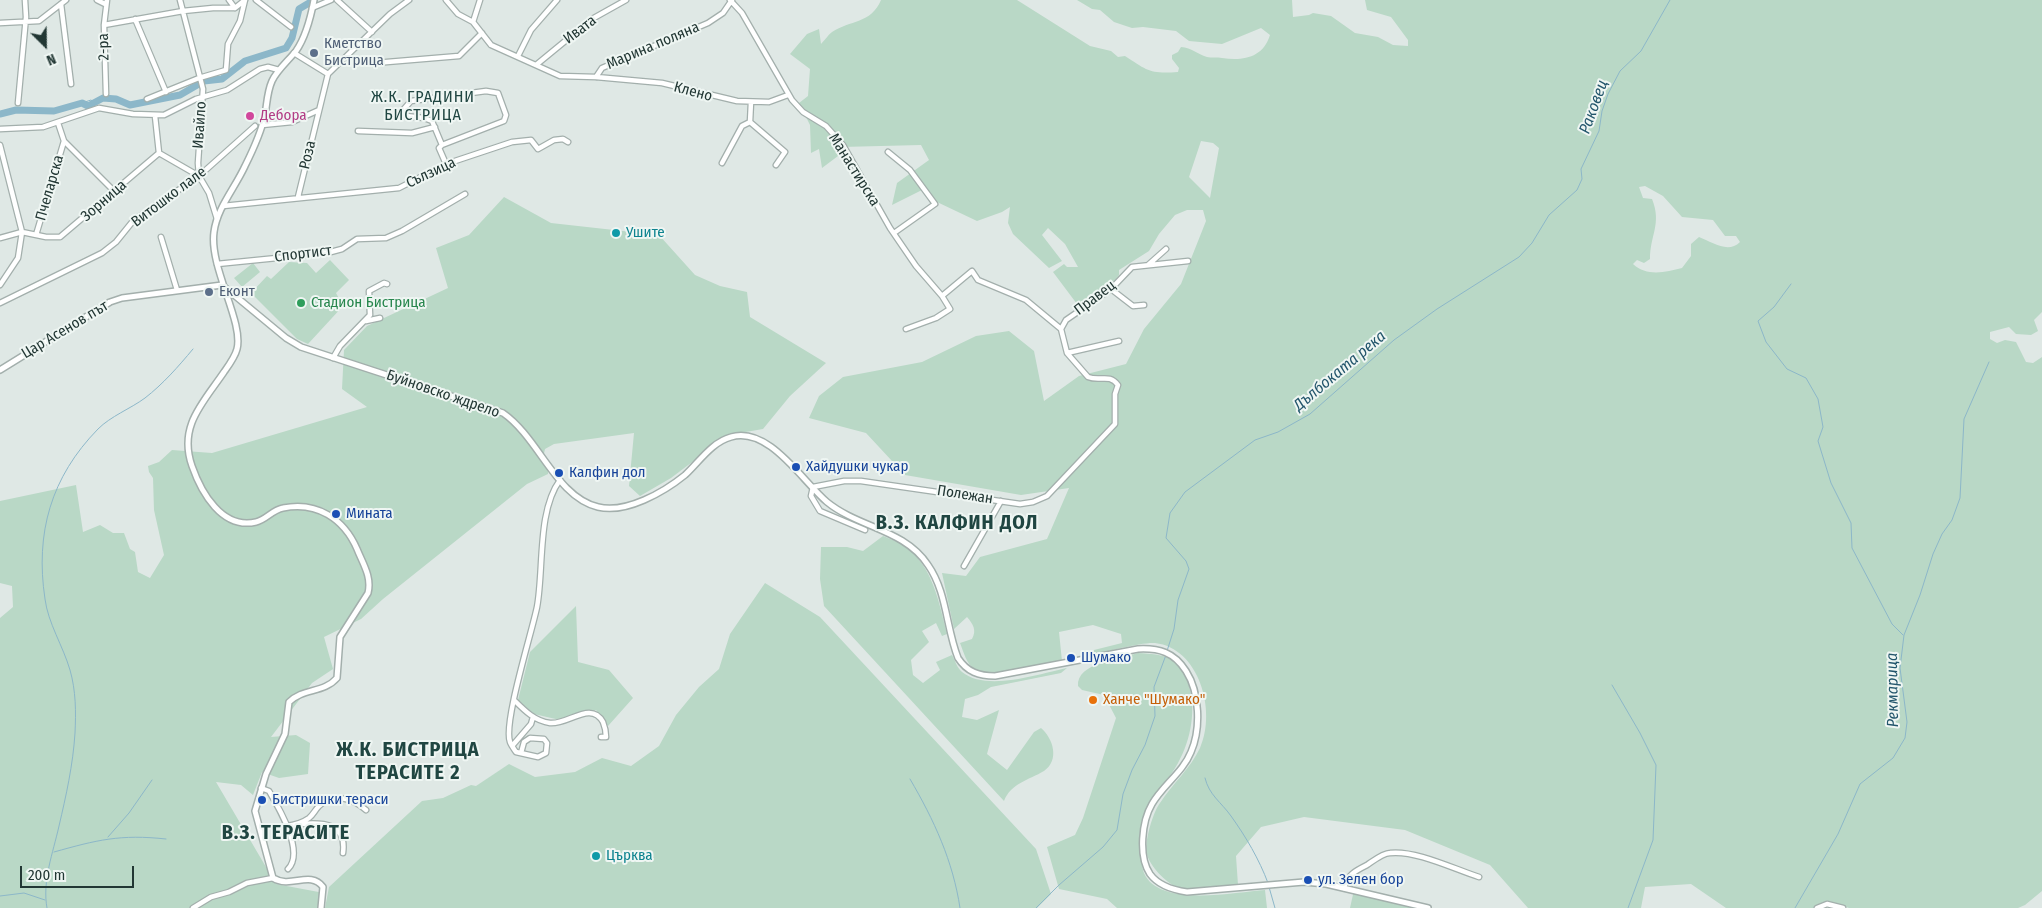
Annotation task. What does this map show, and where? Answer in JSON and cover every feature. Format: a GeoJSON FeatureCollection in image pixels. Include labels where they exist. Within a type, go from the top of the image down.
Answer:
{"type":"FeatureCollection","features":[{"type":"Feature","properties":{"kind":"street"},"geometry":{"type":"LineString","coordinates":[[18,103],[25,23],[25,0]]}},
{"type":"Feature","properties":{"kind":"street"},"geometry":{"type":"LineString","coordinates":[[0,23],[39,21],[66,0]]}},
{"type":"Feature","properties":{"kind":"street"},"geometry":{"type":"LineString","coordinates":[[97,0],[106,2]]}},
{"type":"Feature","properties":{"kind":"street","name":"Ивайло"},"geometry":{"type":"LineString","coordinates":[[180,0],[203,89],[199,176],[209,193],[217,219]]}},
{"type":"Feature","properties":{"kind":"street"},"geometry":{"type":"LineString","coordinates":[[229,0],[235,8]]}},
{"type":"Feature","properties":{"kind":"street"},"geometry":{"type":"LineString","coordinates":[[104,25],[182,11],[235,8],[245,0]]}},
{"type":"Feature","properties":{"kind":"street"},"geometry":{"type":"LineString","coordinates":[[147,99],[199,78],[226,70],[228,44],[240,21],[245,0]]}},
{"type":"Feature","properties":{"kind":"street"},"geometry":{"type":"LineString","coordinates":[[256,0],[291,26]]}},
{"type":"Feature","properties":{"kind":"street"},"geometry":{"type":"LineString","coordinates":[[273,878],[256,818],[255,811],[260,788],[285,734],[289,702],[299,694],[332,684],[337,678],[340,637],[366,599],[370,586],[368,575],[352,538],[345,528],[324,512],[291,507],[281,508],[255,522],[229,519],[219,512],[198,482],[188,452],[189,428],[238,348],[237,330],[222,285],[213,246],[217,219],[247,162],[262,125],[270,88],[279,70],[294,53],[313,4],[331,0]]}},
{"type":"Feature","properties":{"kind":"street"},"geometry":{"type":"LineString","coordinates":[[337,0],[372,32]]}},
{"type":"Feature","properties":{"kind":"street"},"geometry":{"type":"LineString","coordinates":[[294,53],[328,74],[409,0]]}},
{"type":"Feature","properties":{"kind":"street","name":"Марина поляна"},"geometry":{"type":"LineString","coordinates":[[446,0],[458,14],[473,22],[491,46],[518,56],[560,76],[596,77],[602,68],[708,23],[723,13],[731,0]]}},
{"type":"Feature","properties":{"kind":"street"},"geometry":{"type":"LineString","coordinates":[[473,22],[480,0]]}},
{"type":"Feature","properties":{"kind":"street"},"geometry":{"type":"LineString","coordinates":[[518,56],[531,30],[557,0]]}},
{"type":"Feature","properties":{"kind":"street","name":"Ивата"},"geometry":{"type":"LineString","coordinates":[[536,64],[592,19],[626,0]]}},
{"type":"Feature","properties":{"kind":"street","name":"Манастирска"},"geometry":{"type":"LineString","coordinates":[[731,0],[742,12],[788,95],[804,112],[826,126],[842,145],[894,233],[916,266],[942,296]]}},
{"type":"Feature","properties":{"kind":"street","name":"2-ра"},"geometry":{"type":"LineString","coordinates":[[106,2],[104,25],[106,94]]}},
{"type":"Feature","properties":{"kind":"street"},"geometry":{"type":"LineString","coordinates":[[61,4],[71,84]]}},
{"type":"Feature","properties":{"kind":"street"},"geometry":{"type":"LineString","coordinates":[[135,19],[166,92]]}},
{"type":"Feature","properties":{"kind":"street"},"geometry":{"type":"LineString","coordinates":[[375,63],[459,56],[482,33]]}},
{"type":"Feature","properties":{"kind":"street"},"geometry":{"type":"LineString","coordinates":[[0,129],[9,127],[31,129],[58,123],[99,108],[155,116],[177,110],[202,97],[227,90],[268,66],[279,70]]}},
{"type":"Feature","properties":{"kind":"street","name":"Роза"},"geometry":{"type":"LineString","coordinates":[[298,197],[328,74]]}},
{"type":"Feature","properties":{"kind":"street","name":"Клено"},"geometry":{"type":"LineString","coordinates":[[596,77],[662,83],[723,99],[751,102],[769,102],[788,95]]}},
{"type":"Feature","properties":{"kind":"street"},"geometry":{"type":"LineString","coordinates":[[442,145],[429,119],[406,116],[403,110],[406,105],[411,101],[491,90],[498,94],[506,115],[504,121],[442,145],[439,148],[446,164]]}},
{"type":"Feature","properties":{"kind":"street"},"geometry":{"type":"LineString","coordinates":[[750,122],[751,102]]}},
{"type":"Feature","properties":{"kind":"street"},"geometry":{"type":"LineString","coordinates":[[262,125],[292,122],[319,110]]}},
{"type":"Feature","properties":{"kind":"street"},"geometry":{"type":"LineString","coordinates":[[155,116],[159,153],[199,176]]}},
{"type":"Feature","properties":{"kind":"street"},"geometry":{"type":"LineString","coordinates":[[722,163],[742,126],[750,122]]}},
{"type":"Feature","properties":{"kind":"street"},"geometry":{"type":"LineString","coordinates":[[750,122],[785,152],[776,165]]}},
{"type":"Feature","properties":{"kind":"street"},"geometry":{"type":"LineString","coordinates":[[58,123],[64,141],[114,191]]}},
{"type":"Feature","properties":{"kind":"street","name":"Витошко лале"},"geometry":{"type":"LineString","coordinates":[[0,303],[102,253],[116,242],[133,221],[199,176],[255,126]]}},
{"type":"Feature","properties":{"kind":"street"},"geometry":{"type":"LineString","coordinates":[[358,130],[412,133],[435,128]]}},
{"type":"Feature","properties":{"kind":"street","name":"Сълзица"},"geometry":{"type":"LineString","coordinates":[[223,206],[406,186],[446,164],[512,142],[531,140],[538,150],[554,140],[563,139],[568,142]]}},
{"type":"Feature","properties":{"kind":"street","name":"Пчеларска"},"geometry":{"type":"LineString","coordinates":[[36,235],[64,141]]}},
{"type":"Feature","properties":{"kind":"street"},"geometry":{"type":"LineString","coordinates":[[0,145],[22,232],[18,258],[0,285]]}},
{"type":"Feature","properties":{"kind":"street"},"geometry":{"type":"LineString","coordinates":[[888,152],[910,170],[935,204],[894,233]]}},
{"type":"Feature","properties":{"kind":"street","name":"Зорница"},"geometry":{"type":"LineString","coordinates":[[0,238],[22,232],[55,238],[64,234],[159,153]]}},
{"type":"Feature","properties":{"kind":"street","name":"Спортист"},"geometry":{"type":"LineString","coordinates":[[217,264],[327,253],[342,249],[357,239],[386,238],[402,232],[465,194]]}},
{"type":"Feature","properties":{"kind":"street"},"geometry":{"type":"LineString","coordinates":[[161,237],[178,290]]}},
{"type":"Feature","properties":{"kind":"street"},"geometry":{"type":"LineString","coordinates":[[1148,265],[1166,249]]}},
{"type":"Feature","properties":{"kind":"street","name":"Правец"},"geometry":{"type":"LineString","coordinates":[[1062,329],[1066,320],[1111,289],[1132,267],[1188,262]]}},
{"type":"Feature","properties":{"kind":"street"},"geometry":{"type":"LineString","coordinates":[[906,328],[949,312],[950,309],[942,296],[972,270],[978,280],[1026,300],[1062,329],[1067,353],[1119,340]]}},
{"type":"Feature","properties":{"kind":"street"},"geometry":{"type":"LineString","coordinates":[[333,358],[340,346],[366,321],[371,310],[368,291],[384,283],[387,284]]}},
{"type":"Feature","properties":{"kind":"street","name":"Цар Асенов път"},"geometry":{"type":"LineString","coordinates":[[0,370],[110,302],[122,298],[222,285]]}},
{"type":"Feature","properties":{"kind":"street","name":"Буйновско ждрело"},"geometry":{"type":"LineString","coordinates":[[222,285],[286,338],[301,347],[503,413],[528,434],[572,494],[598,508],[612,509],[624,507],[674,482],[724,440],[748,435],[766,443],[834,507],[892,534],[916,549],[929,565],[941,593],[958,658],[964,667],[972,673],[995,676],[1138,649],[1154,648],[1172,655],[1181,663],[1190,676],[1195,694],[1197,727],[1191,754],[1152,804],[1146,817],[1144,853],[1147,868],[1159,882],[1174,890],[1187,892],[1304,882],[1344,888]]}},
{"type":"Feature","properties":{"kind":"street"},"geometry":{"type":"LineString","coordinates":[[1111,289],[1134,306],[1144,305]]}},
{"type":"Feature","properties":{"kind":"street"},"geometry":{"type":"LineString","coordinates":[[366,321],[380,318]]}},
{"type":"Feature","properties":{"kind":"street","name":"Полежан"},"geometry":{"type":"LineString","coordinates":[[813,487],[844,481],[861,481],[1020,504],[1033,502],[1047,496],[1115,424],[1118,385],[1114,379],[1108,377],[1088,377],[1067,353]]}},
{"type":"Feature","properties":{"kind":"street"},"geometry":{"type":"LineString","coordinates":[[521,753],[524,742],[530,738],[544,739],[546,753],[542,757],[521,753],[516,752],[509,741],[510,724],[537,606],[548,509],[555,487],[560,480]]}},
{"type":"Feature","properties":{"kind":"street"},"geometry":{"type":"LineString","coordinates":[[813,487],[811,496],[820,511],[864,530]]}},
{"type":"Feature","properties":{"kind":"street"},"geometry":{"type":"LineString","coordinates":[[964,566],[1001,501]]}},
{"type":"Feature","properties":{"kind":"street"},"geometry":{"type":"LineString","coordinates":[[515,701],[533,717],[554,723],[592,712],[597,715],[604,725],[606,737],[601,737]]}},
{"type":"Feature","properties":{"kind":"street"},"geometry":{"type":"LineString","coordinates":[[512,746],[531,724],[533,717]]}},
{"type":"Feature","properties":{"kind":"street"},"geometry":{"type":"LineString","coordinates":[[260,788],[269,791],[286,826],[295,854],[295,860],[288,869]]}},
{"type":"Feature","properties":{"kind":"street"},"geometry":{"type":"LineString","coordinates":[[299,824],[308,819],[324,803],[331,800],[349,799],[366,810]]}},
{"type":"Feature","properties":{"kind":"street"},"geometry":{"type":"LineString","coordinates":[[286,826],[324,822],[330,825],[342,838],[343,853]]}},
{"type":"Feature","properties":{"kind":"street"},"geometry":{"type":"LineString","coordinates":[[1428,908],[1344,888],[1346,878],[1353,872],[1390,852],[1428,858],[1443,866],[1479,877]]}},
{"type":"Feature","properties":{"kind":"street"},"geometry":{"type":"LineString","coordinates":[[193,908],[211,897],[229,892],[247,883],[273,878],[288,883],[310,878],[319,881],[323,887],[321,908]]}},
{"type":"Feature","properties":{"kind":"street"},"geometry":{"type":"LineString","coordinates":[[1817,908],[1827,904],[1843,908]]}},
{"type":"Feature","properties":{"kind":"green space"},"geometry":{"type":"Polygon","coordinates":[[[881,0],[1017,0],[1090,46],[1111,51],[1118,57],[1125,56],[1155,72],[1169,73],[1178,72],[1179,68],[1172,59],[1172,55],[1178,52],[1181,47],[1203,56],[1230,59],[1245,58],[1262,49],[1270,35],[1261,28],[1222,44],[1189,41],[1176,31],[1143,27],[1132,28],[1114,22],[1100,10],[1092,9],[1077,0],[1292,0],[1293,17],[1313,13],[1331,16],[1355,33],[1378,37],[1393,45],[1408,46],[1408,40],[1391,17],[1367,10],[1365,0],[2042,0],[2042,312],[2034,320],[2038,331],[2031,335],[2016,334],[2009,327],[1990,332],[1990,339],[1997,343],[2005,340],[2016,342],[2026,362],[2033,363],[2042,357],[2042,891],[2025,905],[2018,908],[1849,908],[1835,903],[1821,908],[1726,908],[1691,884],[1645,887],[1641,908],[1528,908],[1490,865],[1405,830],[1304,817],[1261,827],[1236,856],[1238,885],[1207,889],[1184,889],[1168,882],[1154,868],[1148,858],[1146,849],[1148,835],[1157,807],[1191,763],[1200,748],[1205,733],[1205,700],[1193,669],[1183,656],[1170,647],[1155,643],[1092,654],[1094,650],[1122,643],[1121,634],[1093,625],[1059,632],[1062,661],[1004,673],[982,673],[975,670],[969,664],[960,643],[972,639],[974,627],[971,622],[967,617],[954,629],[942,573],[966,576],[980,557],[1047,539],[1069,488],[1021,495],[905,475],[866,433],[809,418],[819,396],[843,377],[922,362],[976,336],[1009,331],[1034,351],[1044,401],[1079,376],[1126,364],[1144,329],[1181,284],[1206,221],[1203,210],[1187,210],[1175,215],[1159,234],[1149,251],[1119,270],[1119,275],[1116,279],[1080,308],[1053,272],[1064,264],[1067,267],[1078,267],[1065,244],[1048,228],[1042,235],[1062,261],[1049,268],[1013,234],[1008,223],[1010,207],[977,221],[937,202],[926,188],[892,205],[897,183],[929,160],[921,145],[841,147],[838,156],[822,168],[819,149],[811,153],[810,125],[799,103],[808,96],[810,69],[790,54],[807,34],[819,29],[821,44],[832,32],[866,18],[877,8],[881,0]],[[1201,141],[1189,177],[1210,198],[1219,148],[1213,143],[1201,141]],[[1645,186],[1639,187],[1643,198],[1652,199],[1656,223],[1650,259],[1644,263],[1637,260],[1633,264],[1638,268],[1644,271],[1657,272],[1682,268],[1691,256],[1691,244],[1699,237],[1725,247],[1730,247],[1740,242],[1736,236],[1725,236],[1713,220],[1682,217],[1663,196],[1645,186]]]}},
{"type":"Feature","properties":{"kind":"green space"},"geometry":{"type":"Polygon","coordinates":[[[504,197],[551,223],[659,235],[695,275],[720,286],[747,292],[750,317],[826,363],[790,396],[763,429],[728,435],[671,478],[640,496],[629,486],[634,433],[554,444],[545,449],[542,462],[548,468],[548,474],[527,484],[383,599],[361,619],[324,637],[333,669],[312,683],[271,737],[296,735],[310,743],[308,774],[279,778],[262,772],[253,795],[241,785],[216,782],[276,884],[324,893],[321,908],[0,908],[0,618],[13,607],[12,586],[0,583],[0,501],[76,485],[83,532],[100,525],[113,533],[124,533],[130,549],[135,552],[138,572],[150,578],[164,555],[154,510],[153,478],[148,466],[159,462],[172,450],[212,453],[367,407],[342,389],[344,350],[367,326],[448,288],[436,248],[469,235],[504,197]]]}},
{"type":"Feature","properties":{"kind":"green space","name":"Стадион Бистрица"},"geometry":{"type":"Polygon","coordinates":[[[330,260],[349,280],[336,293],[343,306],[308,344],[297,339],[251,293],[267,276],[271,279],[289,262],[307,263],[316,273],[330,260]]]}},
{"type":"Feature","properties":{"kind":"green space"},"geometry":{"type":"Polygon","coordinates":[[[253,263],[260,272],[242,287],[234,278],[253,263]]]}},
{"type":"Feature","properties":{"kind":"green space"},"geometry":{"type":"Polygon","coordinates":[[[883,536],[902,544],[922,563],[933,586],[941,610],[947,634],[942,636],[936,623],[922,631],[929,642],[911,660],[913,675],[923,683],[940,670],[936,662],[952,655],[962,672],[972,678],[985,681],[1013,680],[1067,668],[1061,673],[991,687],[978,695],[965,699],[962,717],[977,720],[999,710],[987,754],[1007,770],[1034,732],[1041,728],[1049,737],[1053,755],[1049,766],[1044,771],[1016,786],[1004,801],[824,606],[820,579],[821,547],[847,547],[863,551],[883,536]]]}},
{"type":"Feature","properties":{"kind":"green space"},"geometry":{"type":"Polygon","coordinates":[[[765,583],[820,617],[1036,849],[1051,894],[1037,908],[325,908],[329,887],[422,801],[443,798],[471,785],[476,786],[509,764],[535,777],[575,772],[602,758],[631,766],[659,746],[676,715],[699,687],[719,669],[730,634],[765,583]]]}},
{"type":"Feature","properties":{"kind":"green space"},"geometry":{"type":"Polygon","coordinates":[[[576,606],[578,662],[609,670],[633,698],[608,726],[596,710],[560,720],[534,714],[518,700],[530,652],[576,606]]]}},
{"type":"Feature","properties":{"kind":"green space"},"geometry":{"type":"Polygon","coordinates":[[[1138,653],[1163,656],[1175,662],[1180,667],[1188,683],[1192,703],[1191,724],[1183,754],[1149,804],[1142,820],[1140,843],[1144,873],[1152,884],[1165,891],[1181,894],[1217,895],[1265,890],[1267,908],[1117,908],[1107,899],[1059,889],[1047,847],[1075,835],[1083,818],[1116,718],[1104,695],[1082,690],[1078,686],[1079,678],[1084,672],[1101,663],[1138,653]]]}},
{"type":"Feature","properties":{"kind":"green space"},"geometry":{"type":"Polygon","coordinates":[[[1354,890],[1428,908],[1350,908],[1354,890]]]}},
{"type":"Feature","properties":{"kind":"waterway"},"geometry":{"type":"LineString","coordinates":[[0,114],[16,110],[54,111],[82,103],[88,106],[103,98],[116,99],[130,105],[180,95],[204,81],[222,79],[245,61],[286,48],[292,38],[299,9],[314,0]]}},
{"type":"Feature","properties":{"kind":"waterway","name":"Дълбоката река"},"geometry":{"type":"LineString","coordinates":[[1167,651],[1174,629],[1178,600],[1189,569],[1186,561],[1166,538],[1170,513],[1185,492],[1255,440],[1278,432],[1310,414],[1394,340],[1437,309],[1519,257],[1532,243],[1549,215],[1577,190],[1582,179],[1581,169],[1599,131],[1602,111],[1608,94],[1620,71],[1641,51],[1670,0]]}},
{"type":"Feature","properties":{"kind":"waterway"},"geometry":{"type":"LineString","coordinates":[[227,72],[234,69]]}},
{"type":"Feature","properties":{"kind":"waterway"},"geometry":{"type":"LineString","coordinates":[[204,81],[224,73]]}},
{"type":"Feature","properties":{"kind":"waterway"},"geometry":{"type":"LineString","coordinates":[[82,103],[91,100],[95,103]]}},
{"type":"Feature","properties":{"kind":"waterway"},"geometry":{"type":"LineString","coordinates":[[1791,284],[1774,307],[1758,321],[1766,342],[1787,369],[1806,378],[1818,399],[1823,427],[1818,441],[1831,483],[1851,523],[1852,548],[1892,624],[1903,635]]}},
{"type":"Feature","properties":{"kind":"waterway"},"geometry":{"type":"LineString","coordinates":[[47,908],[47,877],[69,780],[74,745],[75,717],[72,678],[64,652],[49,617],[42,575],[42,551],[50,507],[68,467],[98,429],[152,393],[193,349]]}},
{"type":"Feature","properties":{"kind":"waterway","name":"Рекмарица"},"geometry":{"type":"LineString","coordinates":[[1795,908],[1838,834],[1860,784],[1893,758],[1905,738],[1907,722],[1900,668],[1904,635],[1920,595],[1933,554],[1942,534],[1952,520],[1960,498],[1964,419],[1989,362]]}},
{"type":"Feature","properties":{"kind":"waterway","name":"Дълбоката река"},"geometry":{"type":"LineString","coordinates":[[1036,908],[1059,885],[1103,847],[1117,830],[1123,794],[1132,770],[1145,745],[1155,716],[1154,687],[1166,655]]}},
{"type":"Feature","properties":{"kind":"waterway"},"geometry":{"type":"LineString","coordinates":[[1612,685],[1656,765],[1653,840],[1628,908]]}},
{"type":"Feature","properties":{"kind":"waterway"},"geometry":{"type":"LineString","coordinates":[[1205,778],[1212,794],[1231,816],[1247,840],[1261,865],[1268,883]]}},
{"type":"Feature","properties":{"kind":"waterway"},"geometry":{"type":"LineString","coordinates":[[910,779],[941,841],[953,874],[960,908]]}},
{"type":"Feature","properties":{"kind":"waterway"},"geometry":{"type":"LineString","coordinates":[[108,837],[129,813],[152,780]]}},
{"type":"Feature","properties":{"kind":"waterway"},"geometry":{"type":"LineString","coordinates":[[54,852],[109,839],[135,837],[166,839]]}},
{"type":"Feature","properties":{"kind":"waterway"},"geometry":{"type":"LineString","coordinates":[[1269,887],[1275,908]]}},
{"type":"Feature","properties":{"kind":"waterway"},"geometry":{"type":"LineString","coordinates":[[0,896],[24,893],[45,900]]}},
{"type":"Feature","properties":{"kind":"place","name":"Кметство Бистрица"},"geometry":{"type":"Point","coordinates":[314,53]}},
{"type":"Feature","properties":{"kind":"place","name":"Дебора"},"geometry":{"type":"Point","coordinates":[250,116]}},
{"type":"Feature","properties":{"kind":"place","name":"Ушите"},"geometry":{"type":"Point","coordinates":[616,233]}},
{"type":"Feature","properties":{"kind":"place","name":"Еконт"},"geometry":{"type":"Point","coordinates":[209,292]}},
{"type":"Feature","properties":{"kind":"place","name":"Стадион Бистрица"},"geometry":{"type":"Point","coordinates":[301,303]}},
{"type":"Feature","properties":{"kind":"place","name":"Хайдушки чукар"},"geometry":{"type":"Point","coordinates":[796,467]}},
{"type":"Feature","properties":{"kind":"place","name":"Калфин дол"},"geometry":{"type":"Point","coordinates":[559,473]}},
{"type":"Feature","properties":{"kind":"place","name":"Мината"},"geometry":{"type":"Point","coordinates":[336,514]}},
{"type":"Feature","properties":{"kind":"place","name":"Шумако"},"geometry":{"type":"Point","coordinates":[1071,658]}},
{"type":"Feature","properties":{"kind":"place","name":"Ханче \"Шумако\""},"geometry":{"type":"Point","coordinates":[1093,700]}},
{"type":"Feature","properties":{"kind":"place","name":"Бистришки тераси"},"geometry":{"type":"Point","coordinates":[262,800]}},
{"type":"Feature","properties":{"kind":"place","name":"Църква"},"geometry":{"type":"Point","coordinates":[596,856]}},
{"type":"Feature","properties":{"kind":"place","name":"ул. Зелен бор"},"geometry":{"type":"Point","coordinates":[1308,880]}},
{"type":"Feature","properties":{"kind":"district","name":"Ж.К. ГРАДИНИ БИСТРИЦА"},"geometry":{"type":"Point","coordinates":[423,107]}},
{"type":"Feature","properties":{"kind":"district","name":"В.З. КАЛФИН ДОЛ"},"geometry":{"type":"Point","coordinates":[957,523]}},
{"type":"Feature","properties":{"kind":"district","name":"Ж.К. БИСТРИЦА ТЕРАСИТЕ 2"},"geometry":{"type":"Point","coordinates":[408,762]}},
{"type":"Feature","properties":{"kind":"district","name":"В.З. ТЕРАСИТЕ"},"geometry":{"type":"Point","coordinates":[286,833]}},
{"type":"Feature","properties":{"kind":"water label","name":"Раковец"},"geometry":{"type":"Point","coordinates":[1594,107]}}]}
